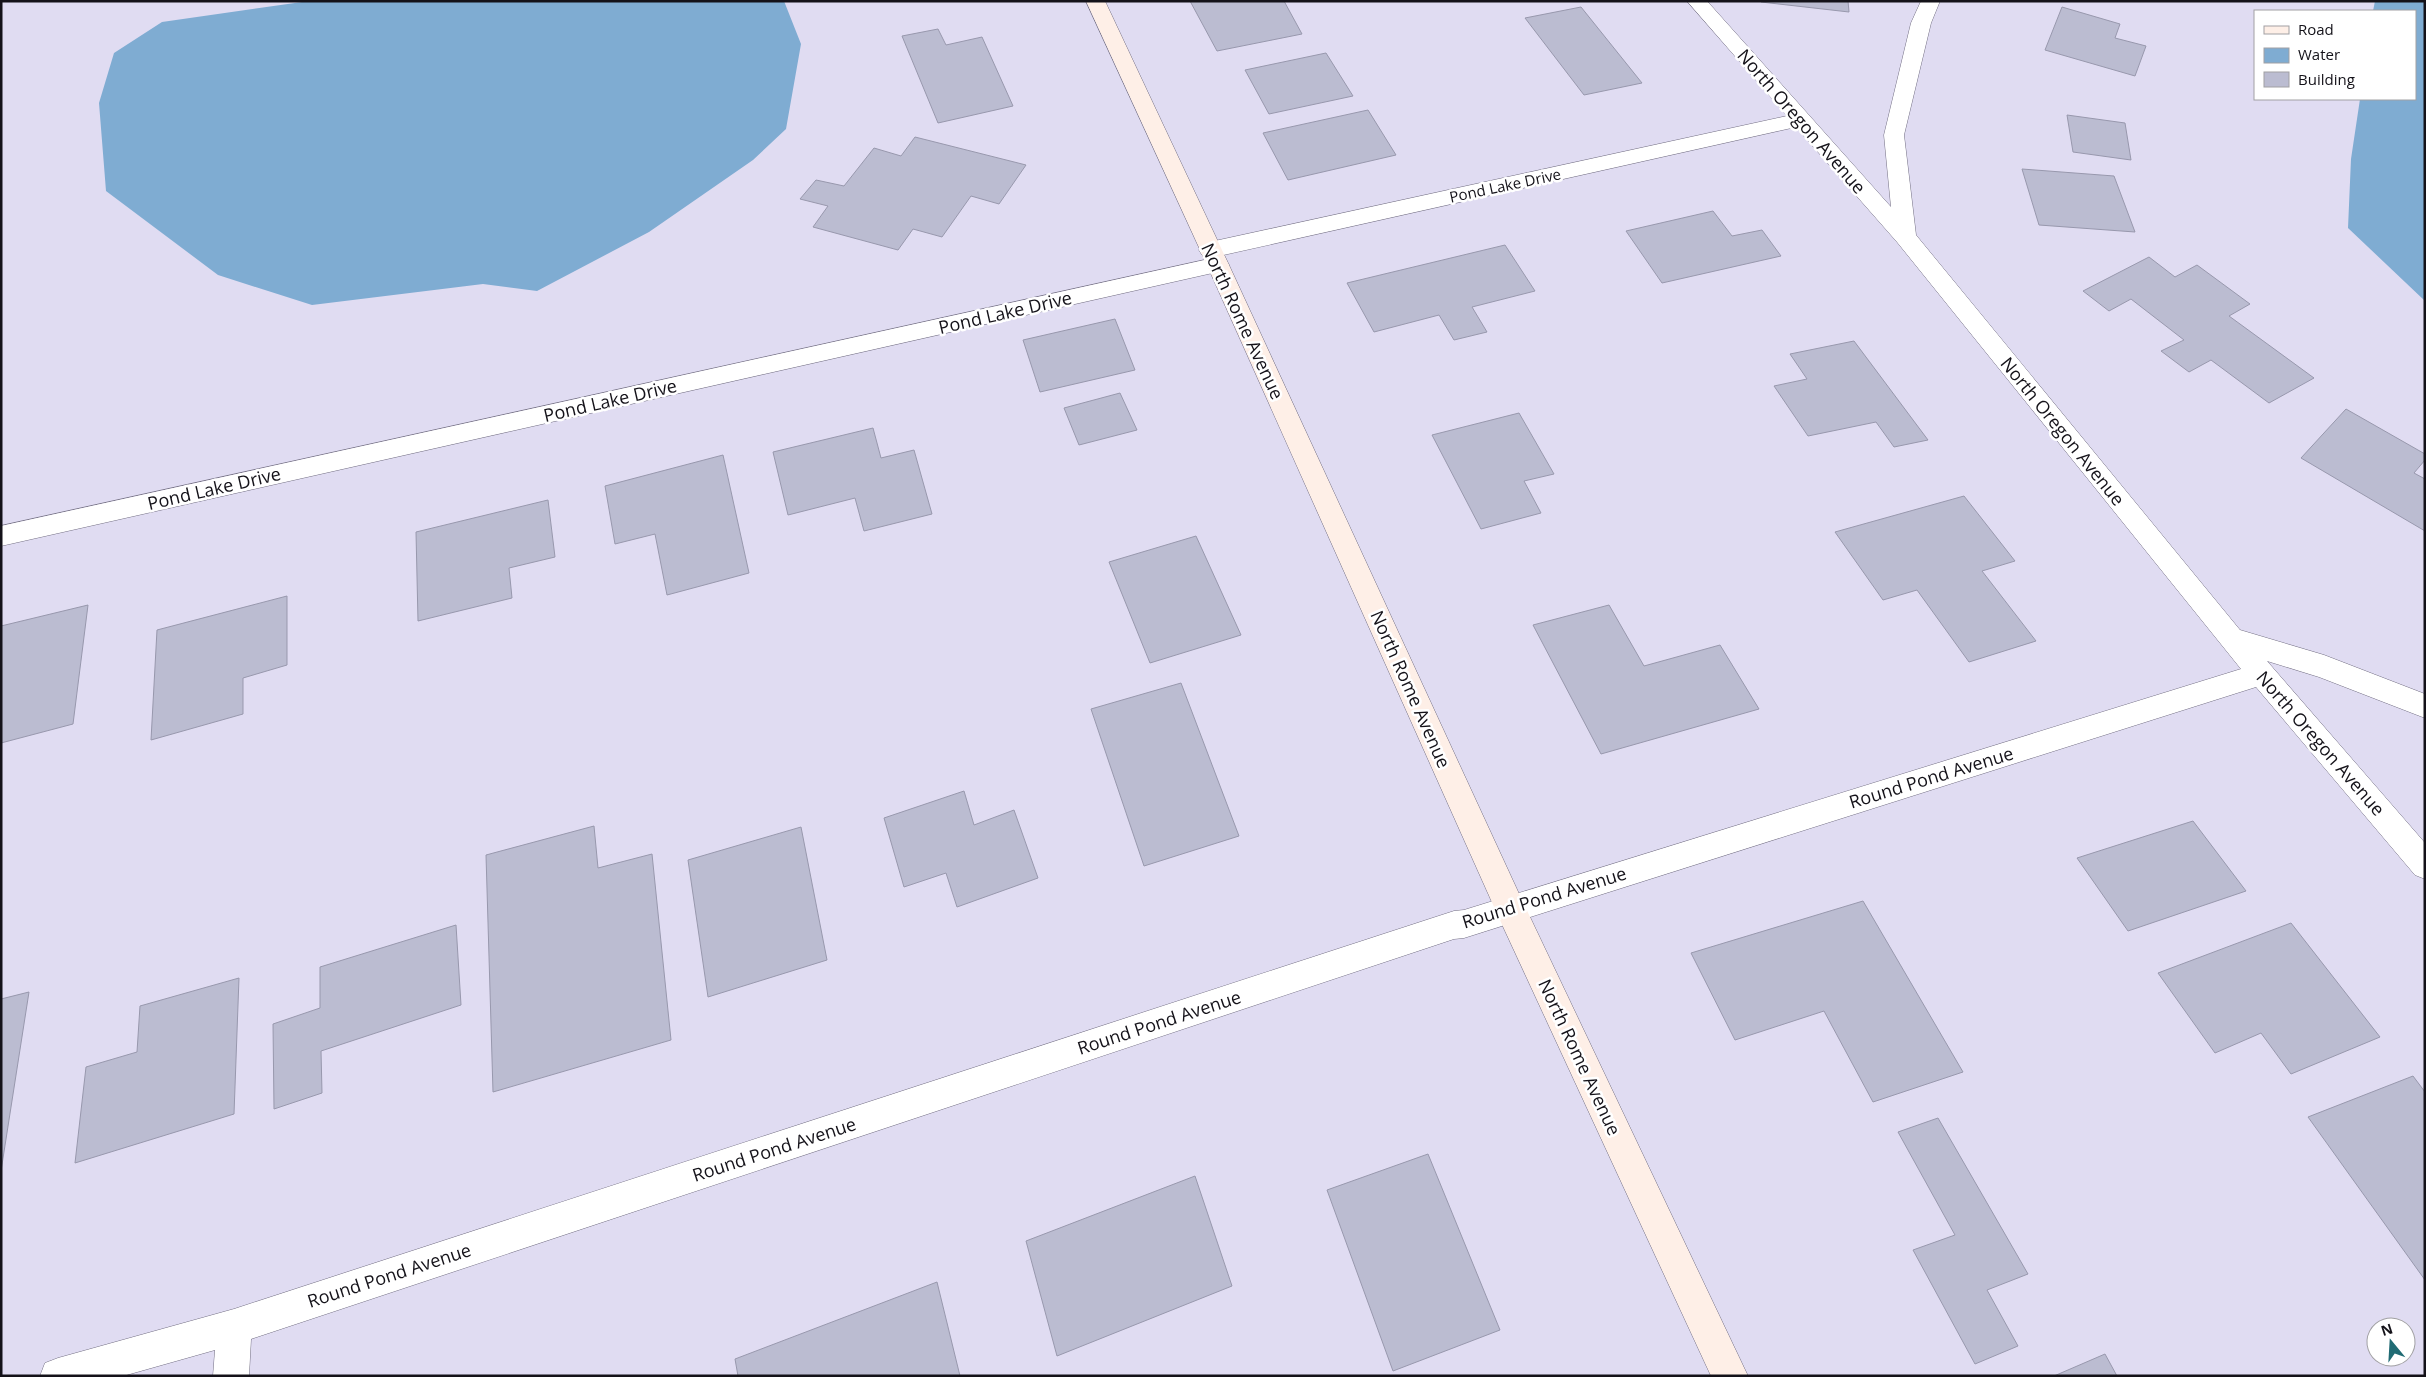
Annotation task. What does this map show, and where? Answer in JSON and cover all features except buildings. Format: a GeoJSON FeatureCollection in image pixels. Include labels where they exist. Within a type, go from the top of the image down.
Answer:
{"type":"FeatureCollection","features":[{"type":"Feature","properties":{"kind":"street","name":"North Rome Avenue"},"geometry":{"type":"LineString","coordinates":[[1095,1],[1510,908],[1730,1376]]}},
{"type":"Feature","properties":{"kind":"street","name":"North Oregon Avenue"},"geometry":{"type":"LineString","coordinates":[[1696,1],[1905,237],[2231,638],[2425,865]]}},
{"type":"Feature","properties":{"kind":"street"},"geometry":{"type":"LineString","coordinates":[[1905,237],[1894,135],[1921,23],[1931,1]]}},
{"type":"Feature","properties":{"kind":"street","name":"Pond Lake Drive"},"geometry":{"type":"LineString","coordinates":[[1,536],[1214,258],[1800,120]]}},
{"type":"Feature","properties":{"kind":"street"},"geometry":{"type":"LineString","coordinates":[[2231,638],[2324,667],[2425,706]]}},
{"type":"Feature","properties":{"kind":"street","name":"Round Pond Avenue"},"geometry":{"type":"LineString","coordinates":[[58,1376],[234,1327],[1510,908],[2261,674]]}},
{"type":"Feature","properties":{"kind":"street"},"geometry":{"type":"LineString","coordinates":[[231,1376],[234,1327]]}},
{"type":"Feature","properties":{"kind":"water"},"geometry":{"type":"Polygon","coordinates":[[[309,1],[784,1],[801,44],[786,129],[753,160],[649,232],[537,291],[483,284],[312,305],[218,275],[106,191],[99,103],[114,53],[162,22],[309,1]]]}},
{"type":"Feature","properties":{"kind":"water"},"geometry":{"type":"Polygon","coordinates":[[[2375,1],[2425,1],[2425,301],[2348,228],[2351,159],[2360,100],[2416,100],[2416,10],[2373,10],[2375,1]]]}}]}
